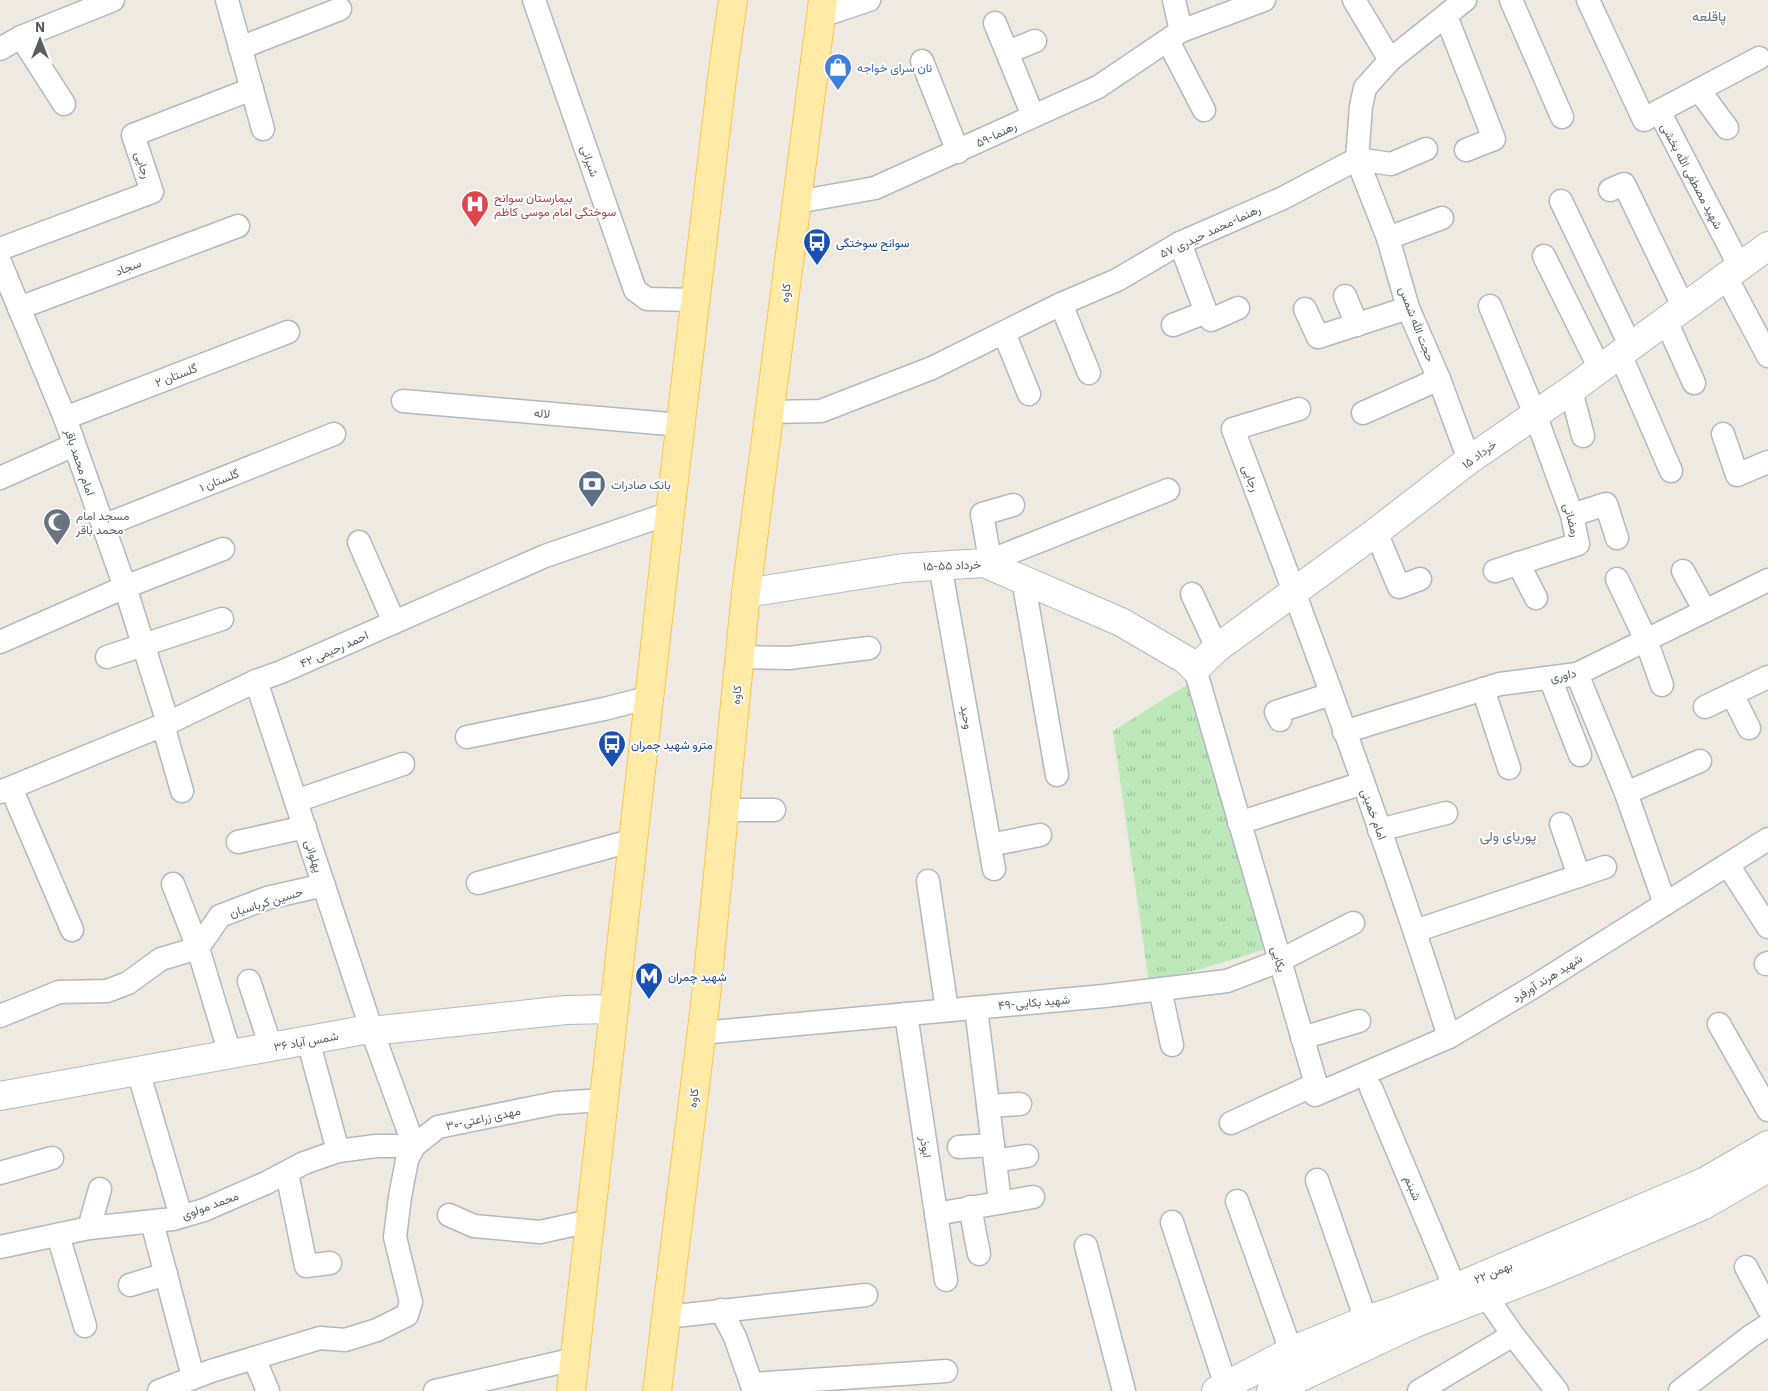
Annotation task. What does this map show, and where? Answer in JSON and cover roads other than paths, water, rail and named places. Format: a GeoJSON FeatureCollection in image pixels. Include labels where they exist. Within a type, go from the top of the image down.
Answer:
{"type":"FeatureCollection","features":[{"type":"Feature","properties":{"kind":"main road"},"geometry":{"type":"LineString","coordinates":[[722,78],[723,0]]}},
{"type":"Feature","properties":{"kind":"main road"},"geometry":{"type":"LineString","coordinates":[[571,1391],[651,697],[670,513],[733,0]]}},
{"type":"Feature","properties":{"kind":"main road","name":"کاوه"},"geometry":{"type":"LineString","coordinates":[[657,1391],[701,1033],[746,593],[822,8]]}},
{"type":"Feature","properties":{"kind":"street"},"geometry":{"type":"LineString","coordinates":[[0,49],[21,37],[113,0]]}},
{"type":"Feature","properties":{"kind":"street"},"geometry":{"type":"LineString","coordinates":[[226,0],[263,128]]}},
{"type":"Feature","properties":{"kind":"street","name":"شیرانی"},"geometry":{"type":"LineString","coordinates":[[534,0],[635,290],[647,299],[696,300]]}},
{"type":"Feature","properties":{"kind":"street"},"geometry":{"type":"LineString","coordinates":[[822,8],[868,0]]}},
{"type":"Feature","properties":{"kind":"street"},"geometry":{"type":"LineString","coordinates":[[1174,0],[1174,36],[1204,110]]}},
{"type":"Feature","properties":{"kind":"street","name":"۵۹-رهنما"},"geometry":{"type":"LineString","coordinates":[[797,202],[875,188],[1098,87],[1174,36],[1264,0]]}},
{"type":"Feature","properties":{"kind":"street"},"geometry":{"type":"LineString","coordinates":[[1354,0],[1390,60]]}},
{"type":"Feature","properties":{"kind":"street"},"geometry":{"type":"LineString","coordinates":[[1426,149],[1391,164],[1356,159],[1361,106],[1365,88],[1390,60],[1465,0]]}},
{"type":"Feature","properties":{"kind":"street"},"geometry":{"type":"LineString","coordinates":[[1511,0],[1562,117]]}},
{"type":"Feature","properties":{"kind":"street","name":"شهید مصطفی الله بخشی"},"geometry":{"type":"LineString","coordinates":[[1588,0],[1644,120],[1659,111],[1733,272],[1768,356]]}},
{"type":"Feature","properties":{"kind":"street"},"geometry":{"type":"LineString","coordinates":[[240,48],[340,9]]}},
{"type":"Feature","properties":{"kind":"street"},"geometry":{"type":"LineString","coordinates":[[1446,16],[1494,139],[1466,150]]}},
{"type":"Feature","properties":{"kind":"street"},"geometry":{"type":"LineString","coordinates":[[995,24],[1034,116]]}},
{"type":"Feature","properties":{"kind":"street"},"geometry":{"type":"LineString","coordinates":[[21,37],[64,104]]}},
{"type":"Feature","properties":{"kind":"street"},"geometry":{"type":"LineString","coordinates":[[1008,52],[1035,41]]}},
{"type":"Feature","properties":{"kind":"street"},"geometry":{"type":"LineString","coordinates":[[1659,111],[1758,58]]}},
{"type":"Feature","properties":{"kind":"street"},"geometry":{"type":"LineString","coordinates":[[922,61],[958,152]]}},
{"type":"Feature","properties":{"kind":"street","name":"رجایی"},"geometry":{"type":"LineString","coordinates":[[0,249],[152,192],[133,135],[252,89]]}},
{"type":"Feature","properties":{"kind":"street"},"geometry":{"type":"LineString","coordinates":[[1699,90],[1727,128]]}},
{"type":"Feature","properties":{"kind":"street","name":"حجت الله شمس"},"geometry":{"type":"LineString","coordinates":[[1356,159],[1388,238],[1408,308],[1439,380],[1469,460]]}},
{"type":"Feature","properties":{"kind":"street","name":"۵۷ رهنما-محمد حیدری"},"geometry":{"type":"LineString","coordinates":[[769,412],[821,411],[932,368],[1061,304],[1117,280],[1180,243],[1282,198],[1356,159]]}},
{"type":"Feature","properties":{"kind":"street"},"geometry":{"type":"LineString","coordinates":[[1610,190],[1624,184],[1675,314],[1694,382]]}},
{"type":"Feature","properties":{"kind":"street"},"geometry":{"type":"LineString","coordinates":[[1562,201],[1617,357],[1671,471]]}},
{"type":"Feature","properties":{"kind":"street"},"geometry":{"type":"LineString","coordinates":[[1388,238],[1442,218]]}},
{"type":"Feature","properties":{"kind":"street","name":"سجاد"},"geometry":{"type":"LineString","coordinates":[[11,300],[238,226]]}},
{"type":"Feature","properties":{"kind":"street"},"geometry":{"type":"LineString","coordinates":[[1180,243],[1208,316]]}},
{"type":"Feature","properties":{"kind":"street","name":"۱۵ خرداد"},"geometry":{"type":"LineString","coordinates":[[1195,669],[1217,648],[1376,532],[1469,460],[1571,390],[1768,246]]}},
{"type":"Feature","properties":{"kind":"street"},"geometry":{"type":"LineString","coordinates":[[1544,256],[1617,357]]}},
{"type":"Feature","properties":{"kind":"street","name":"امام محمد باقر"},"geometry":{"type":"LineString","coordinates":[[0,262],[11,300],[65,418],[126,587],[168,723],[165,732],[182,791]]}},
{"type":"Feature","properties":{"kind":"street"},"geometry":{"type":"LineString","coordinates":[[1345,296],[1357,325]]}},
{"type":"Feature","properties":{"kind":"street"},"geometry":{"type":"LineString","coordinates":[[1061,304],[1089,373]]}},
{"type":"Feature","properties":{"kind":"street","name":"رمضانی"},"geometry":{"type":"LineString","coordinates":[[1490,306],[1535,414],[1572,515],[1578,544],[1495,571]]}},
{"type":"Feature","properties":{"kind":"street"},"geometry":{"type":"LineString","coordinates":[[1173,325],[1238,308]]}},
{"type":"Feature","properties":{"kind":"street"},"geometry":{"type":"LineString","coordinates":[[1306,309],[1318,337],[1408,308]]}},
{"type":"Feature","properties":{"kind":"street","name":"گلستان ۲"},"geometry":{"type":"LineString","coordinates":[[65,418],[288,332]]}},
{"type":"Feature","properties":{"kind":"street"},"geometry":{"type":"LineString","coordinates":[[1004,333],[1029,394]]}},
{"type":"Feature","properties":{"kind":"street"},"geometry":{"type":"LineString","coordinates":[[1363,413],[1439,380]]}},
{"type":"Feature","properties":{"kind":"street"},"geometry":{"type":"LineString","coordinates":[[1571,390],[1583,436]]}},
{"type":"Feature","properties":{"kind":"street","name":"لاله"},"geometry":{"type":"LineString","coordinates":[[403,401],[681,425]]}},
{"type":"Feature","properties":{"kind":"street","name":"رجایی"},"geometry":{"type":"LineString","coordinates":[[1294,592],[1233,429],[1299,409]]}},
{"type":"Feature","properties":{"kind":"street","name":"گلستان ۱"},"geometry":{"type":"LineString","coordinates":[[103,526],[334,434]]}},
{"type":"Feature","properties":{"kind":"street"},"geometry":{"type":"LineString","coordinates":[[1723,434],[1737,475],[1768,462]]}},
{"type":"Feature","properties":{"kind":"street"},"geometry":{"type":"LineString","coordinates":[[0,478],[74,445]]}},
{"type":"Feature","properties":{"kind":"street"},"geometry":{"type":"LineString","coordinates":[[1013,505],[982,514],[973,528],[987,562],[1168,490]]}},
{"type":"Feature","properties":{"kind":"street"},"geometry":{"type":"LineString","coordinates":[[1572,515],[1606,504],[1618,538]]}},
{"type":"Feature","properties":{"kind":"street","name":"۴۲ احمد رحیمی"},"geometry":{"type":"LineString","coordinates":[[5,790],[168,723],[256,681],[281,672],[545,556],[670,513]]}},
{"type":"Feature","properties":{"kind":"street"},"geometry":{"type":"LineString","coordinates":[[1376,532],[1399,587],[1420,578]]}},
{"type":"Feature","properties":{"kind":"street"},"geometry":{"type":"LineString","coordinates":[[359,542],[394,622]]}},
{"type":"Feature","properties":{"kind":"street"},"geometry":{"type":"LineString","coordinates":[[0,642],[126,587],[223,549]]}},
{"type":"Feature","properties":{"kind":"street","name":"۱۵-۵۵ خرداد"},"geometry":{"type":"LineString","coordinates":[[746,593],[902,568],[987,562],[1121,622],[1186,660],[1195,669]]}},
{"type":"Feature","properties":{"kind":"street"},"geometry":{"type":"LineString","coordinates":[[1518,563],[1536,598]]}},
{"type":"Feature","properties":{"kind":"street","name":"وحید"},"geometry":{"type":"LineString","coordinates":[[940,565],[994,869]]}},
{"type":"Feature","properties":{"kind":"street"},"geometry":{"type":"LineString","coordinates":[[1683,571],[1705,611]]}},
{"type":"Feature","properties":{"kind":"street"},"geometry":{"type":"LineString","coordinates":[[1023,578],[1057,775]]}},
{"type":"Feature","properties":{"kind":"street"},"geometry":{"type":"LineString","coordinates":[[1617,579],[1646,640],[1662,685]]}},
{"type":"Feature","properties":{"kind":"street","name":"داوری"},"geometry":{"type":"LineString","coordinates":[[1344,732],[1500,684],[1577,674],[1768,580]]}},
{"type":"Feature","properties":{"kind":"street","name":"امام خمینی"},"geometry":{"type":"LineString","coordinates":[[1294,592],[1416,931],[1449,1037]]}},
{"type":"Feature","properties":{"kind":"street"},"geometry":{"type":"LineString","coordinates":[[1192,594],[1217,648]]}},
{"type":"Feature","properties":{"kind":"street"},"geometry":{"type":"LineString","coordinates":[[107,658],[222,619]]}},
{"type":"Feature","properties":{"kind":"street"},"geometry":{"type":"LineString","coordinates":[[740,657],[789,658],[869,648]]}},
{"type":"Feature","properties":{"kind":"street","name":"یکایی"},"geometry":{"type":"LineString","coordinates":[[1195,669],[1302,1038],[1315,1089]]}},
{"type":"Feature","properties":{"kind":"street"},"geometry":{"type":"LineString","coordinates":[[1577,674],[1626,793],[1664,904]]}},
{"type":"Feature","properties":{"kind":"street"},"geometry":{"type":"LineString","coordinates":[[1705,707],[1768,677]]}},
{"type":"Feature","properties":{"kind":"street"},"geometry":{"type":"LineString","coordinates":[[1550,678],[1580,755]]}},
{"type":"Feature","properties":{"kind":"street","name":"پهلوانی"},"geometry":{"type":"LineString","coordinates":[[256,681],[372,1031],[414,1146]]}},
{"type":"Feature","properties":{"kind":"street"},"geometry":{"type":"LineString","coordinates":[[1483,689],[1509,768]]}},
{"type":"Feature","properties":{"kind":"street"},"geometry":{"type":"LineString","coordinates":[[1280,720],[1276,712],[1331,694]]}},
{"type":"Feature","properties":{"kind":"street"},"geometry":{"type":"LineString","coordinates":[[1732,694],[1749,728]]}},
{"type":"Feature","properties":{"kind":"street"},"geometry":{"type":"LineString","coordinates":[[467,737],[604,709],[651,697]]}},
{"type":"Feature","properties":{"kind":"street"},"geometry":{"type":"LineString","coordinates":[[1626,793],[1700,762]]}},
{"type":"Feature","properties":{"kind":"street"},"geometry":{"type":"LineString","coordinates":[[296,801],[403,764]]}},
{"type":"Feature","properties":{"kind":"street"},"geometry":{"type":"LineString","coordinates":[[1239,823],[1363,783]]}},
{"type":"Feature","properties":{"kind":"street"},"geometry":{"type":"LineString","coordinates":[[5,790],[72,930]]}},
{"type":"Feature","properties":{"kind":"street"},"geometry":{"type":"LineString","coordinates":[[724,810],[774,810]]}},
{"type":"Feature","properties":{"kind":"street"},"geometry":{"type":"LineString","coordinates":[[1380,830],[1446,813]]}},
{"type":"Feature","properties":{"kind":"street"},"geometry":{"type":"LineString","coordinates":[[1562,824],[1579,876]]}},
{"type":"Feature","properties":{"kind":"street"},"geometry":{"type":"LineString","coordinates":[[238,842],[305,827]]}},
{"type":"Feature","properties":{"kind":"street"},"geometry":{"type":"LineString","coordinates":[[990,845],[1040,835]]}},
{"type":"Feature","properties":{"kind":"street","name":"شهید هرند آورفرد"},"geometry":{"type":"LineString","coordinates":[[1231,1123],[1449,1037],[1535,986],[1768,839]]}},
{"type":"Feature","properties":{"kind":"street"},"geometry":{"type":"LineString","coordinates":[[478,883],[634,840]]}},
{"type":"Feature","properties":{"kind":"street"},"geometry":{"type":"LineString","coordinates":[[1728,866],[1768,927]]}},
{"type":"Feature","properties":{"kind":"street"},"geometry":{"type":"LineString","coordinates":[[1416,931],[1605,867]]}},
{"type":"Feature","properties":{"kind":"street"},"geometry":{"type":"LineString","coordinates":[[928,881],[947,1010]]}},
{"type":"Feature","properties":{"kind":"street"},"geometry":{"type":"LineString","coordinates":[[172,884],[198,948],[230,1054]]}},
{"type":"Feature","properties":{"kind":"street","name":"حسین کرباسیان"},"geometry":{"type":"LineString","coordinates":[[198,948],[220,916],[267,898],[324,885]]}},
{"type":"Feature","properties":{"kind":"street","name":"۴۹-شهید بکایی"},"geometry":{"type":"LineString","coordinates":[[701,1033],[976,1008],[1227,981],[1279,961],[1353,923]]}},
{"type":"Feature","properties":{"kind":"street"},"geometry":{"type":"LineString","coordinates":[[0,1016],[59,992],[107,991],[128,982],[161,958],[198,948]]}},
{"type":"Feature","properties":{"kind":"street"},"geometry":{"type":"LineString","coordinates":[[249,981],[271,1047]]}},
{"type":"Feature","properties":{"kind":"street"},"geometry":{"type":"LineString","coordinates":[[1160,989],[1172,1045]]}},
{"type":"Feature","properties":{"kind":"street"},"geometry":{"type":"LineString","coordinates":[[976,1008],[1000,1202]]}},
{"type":"Feature","properties":{"kind":"street","name":"شمس آباد ۳۶"},"geometry":{"type":"LineString","coordinates":[[0,1096],[364,1030],[372,1031],[566,1010],[614,1009]]}},
{"type":"Feature","properties":{"kind":"street","name":"ابوذر"},"geometry":{"type":"LineString","coordinates":[[906,1014],[946,1280]]}},
{"type":"Feature","properties":{"kind":"street"},"geometry":{"type":"LineString","coordinates":[[1302,1038],[1359,1021]]}},
{"type":"Feature","properties":{"kind":"street"},"geometry":{"type":"LineString","coordinates":[[1719,1024],[1768,1110]]}},
{"type":"Feature","properties":{"kind":"street"},"geometry":{"type":"LineString","coordinates":[[308,1040],[338,1151]]}},
{"type":"Feature","properties":{"kind":"street"},"geometry":{"type":"LineString","coordinates":[[138,1071],[181,1216]]}},
{"type":"Feature","properties":{"kind":"street","name":"شبنم"},"geometry":{"type":"LineString","coordinates":[[1371,1088],[1455,1288]]}},
{"type":"Feature","properties":{"kind":"street","name":"۳۰-مهدی زراعتی"},"geometry":{"type":"LineString","coordinates":[[414,1146],[438,1127],[556,1103],[604,1100]]}},
{"type":"Feature","properties":{"kind":"street"},"geometry":{"type":"LineString","coordinates":[[988,1106],[1020,1104]]}},
{"type":"Feature","properties":{"kind":"street","name":"۲۲ بهمن"},"geometry":{"type":"LineString","coordinates":[[1221,1388],[1291,1350],[1366,1320],[1455,1288],[1704,1182],[1768,1145]]}},
{"type":"Feature","properties":{"kind":"street","name":"محمد مولوی"},"geometry":{"type":"LineString","coordinates":[[0,1247],[89,1228],[152,1222],[204,1210],[287,1173],[304,1163],[338,1151],[376,1146],[414,1146]]}},
{"type":"Feature","properties":{"kind":"street"},"geometry":{"type":"LineString","coordinates":[[159,1391],[192,1377],[320,1338],[345,1340],[377,1330],[407,1316],[411,1302],[396,1236],[400,1197],[407,1160],[414,1146]]}},
{"type":"Feature","properties":{"kind":"street"},"geometry":{"type":"LineString","coordinates":[[960,1147],[1027,1156]]}},
{"type":"Feature","properties":{"kind":"street"},"geometry":{"type":"LineString","coordinates":[[0,1173],[52,1158]]}},
{"type":"Feature","properties":{"kind":"street","name":"۲۲ بهمن"},"geometry":{"type":"LineString","coordinates":[[1271,1391],[1413,1324],[1548,1272],[1702,1206],[1768,1168]]}},
{"type":"Feature","properties":{"kind":"street"},"geometry":{"type":"LineString","coordinates":[[287,1173],[306,1266],[330,1263]]}},
{"type":"Feature","properties":{"kind":"street"},"geometry":{"type":"LineString","coordinates":[[1317,1180],[1366,1320]]}},
{"type":"Feature","properties":{"kind":"street"},"geometry":{"type":"LineString","coordinates":[[89,1228],[100,1189]]}},
{"type":"Feature","properties":{"kind":"street"},"geometry":{"type":"LineString","coordinates":[[936,1214],[1033,1197]]}},
{"type":"Feature","properties":{"kind":"street"},"geometry":{"type":"LineString","coordinates":[[1237,1200],[1291,1350]]}},
{"type":"Feature","properties":{"kind":"street"},"geometry":{"type":"LineString","coordinates":[[970,1207],[979,1254]]}},
{"type":"Feature","properties":{"kind":"street"},"geometry":{"type":"LineString","coordinates":[[449,1215],[474,1226],[540,1232],[590,1221]]}},
{"type":"Feature","properties":{"kind":"street"},"geometry":{"type":"LineString","coordinates":[[152,1222],[192,1377]]}},
{"type":"Feature","properties":{"kind":"street"},"geometry":{"type":"LineString","coordinates":[[1172,1222],[1221,1388]]}},
{"type":"Feature","properties":{"kind":"street"},"geometry":{"type":"LineString","coordinates":[[58,1235],[85,1326]]}},
{"type":"Feature","properties":{"kind":"street"},"geometry":{"type":"LineString","coordinates":[[1086,1246],[1124,1391]]}},
{"type":"Feature","properties":{"kind":"street"},"geometry":{"type":"LineString","coordinates":[[1746,1267],[1768,1308]]}},
{"type":"Feature","properties":{"kind":"street"},"geometry":{"type":"LineString","coordinates":[[130,1285],[166,1274]]}},
{"type":"Feature","properties":{"kind":"street"},"geometry":{"type":"LineString","coordinates":[[666,1317],[866,1294]]}},
{"type":"Feature","properties":{"kind":"street"},"geometry":{"type":"LineString","coordinates":[[1486,1296],[1513,1335],[1557,1391]]}},
{"type":"Feature","properties":{"kind":"street"},"geometry":{"type":"LineString","coordinates":[[721,1310],[735,1338],[753,1388],[946,1372]]}},
{"type":"Feature","properties":{"kind":"street"},"geometry":{"type":"LineString","coordinates":[[1680,1391],[1768,1325]]}},
{"type":"Feature","properties":{"kind":"street"},"geometry":{"type":"LineString","coordinates":[[1419,1391],[1513,1335]]}},
{"type":"Feature","properties":{"kind":"street"},"geometry":{"type":"LineString","coordinates":[[254,1358],[268,1391]]}},
{"type":"Feature","properties":{"kind":"street"},"geometry":{"type":"LineString","coordinates":[[435,1391],[574,1359]]}},
{"type":"Feature","properties":{"kind":"place","name":"نان سرای خواجه"},"geometry":{"type":"Point","coordinates":[838,91]}},
{"type":"Feature","properties":{"kind":"place","name":"بیمارستان سوانح سوختگی امام موسی کاظم"},"geometry":{"type":"Point","coordinates":[475,228]}},
{"type":"Feature","properties":{"kind":"place","name":"سوانح سوختگی"},"geometry":{"type":"Point","coordinates":[817,266]}},
{"type":"Feature","properties":{"kind":"place","name":"بانک صادرات"},"geometry":{"type":"Point","coordinates":[592,508]}},
{"type":"Feature","properties":{"kind":"place","name":"مسجد امام محمد باقر"},"geometry":{"type":"Point","coordinates":[57,546]}},
{"type":"Feature","properties":{"kind":"place","name":"مترو شهید چمران"},"geometry":{"type":"Point","coordinates":[612,768]}},
{"type":"Feature","properties":{"kind":"place","name":"شهید چمران"},"geometry":{"type":"Point","coordinates":[649,1000]}},
{"type":"Feature","properties":{"kind":"district","name":"پاقلعه"},"geometry":{"type":"Point","coordinates":[1709,16]}},
{"type":"Feature","properties":{"kind":"district","name":"پوریای ولی"},"geometry":{"type":"Point","coordinates":[1508,836]}}]}
